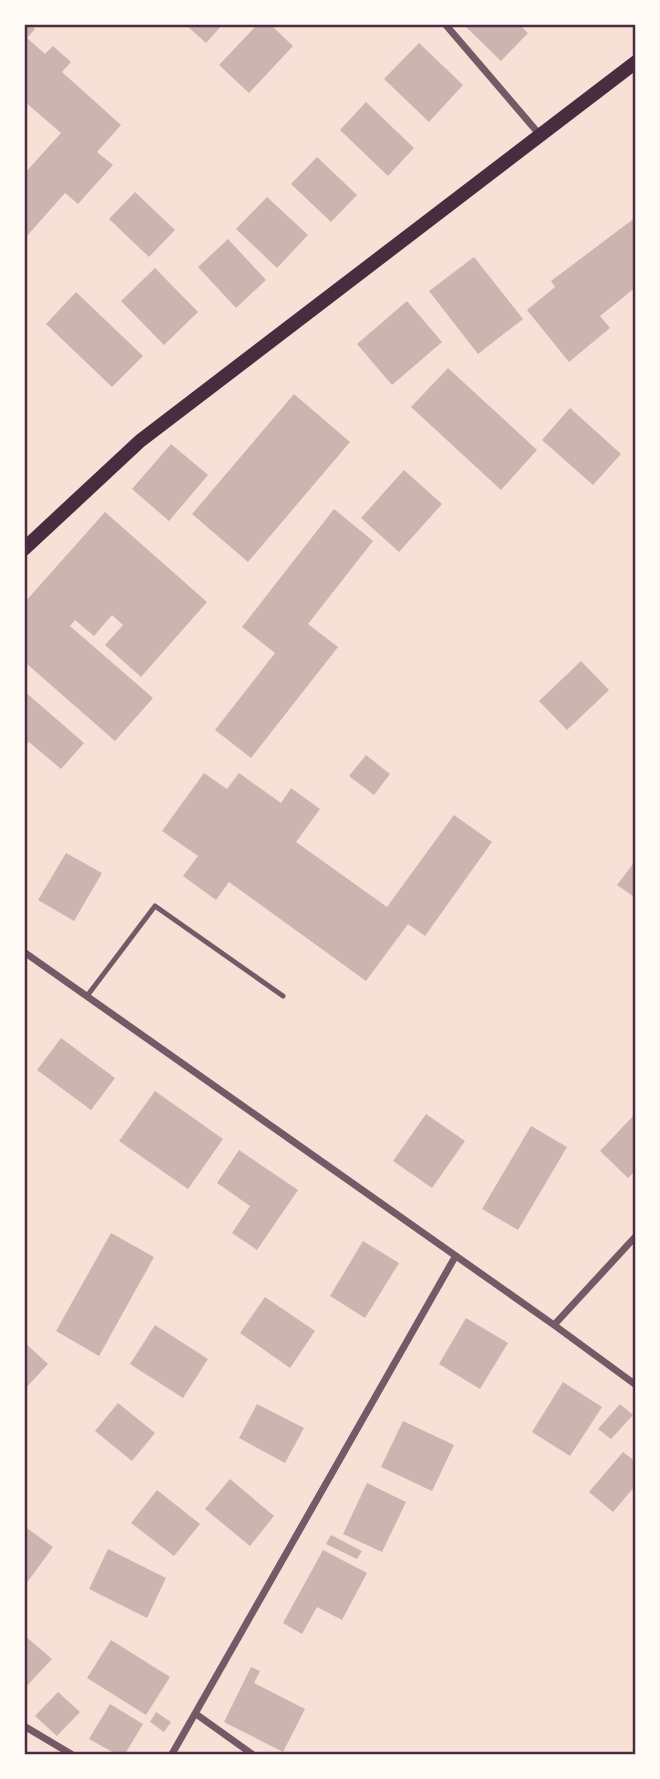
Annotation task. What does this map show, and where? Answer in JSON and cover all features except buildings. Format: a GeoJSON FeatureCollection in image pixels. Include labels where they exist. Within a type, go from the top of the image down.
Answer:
{"type":"FeatureCollection","features":[{"type":"Feature","properties":{"kind":"main road"},"geometry":{"type":"LineString","coordinates":[[24,549],[140,441],[635,62]]}},
{"type":"Feature","properties":{"kind":"street"},"geometry":{"type":"LineString","coordinates":[[445,24],[540,136]]}},
{"type":"Feature","properties":{"kind":"street"},"geometry":{"type":"LineString","coordinates":[[24,952],[554,1325],[635,1385]]}},
{"type":"Feature","properties":{"kind":"street"},"geometry":{"type":"LineString","coordinates":[[554,1325],[635,1236]]}},
{"type":"Feature","properties":{"kind":"street"},"geometry":{"type":"LineString","coordinates":[[172,1755],[455,1257]]}},
{"type":"Feature","properties":{"kind":"street"},"geometry":{"type":"LineString","coordinates":[[196,1714],[252,1755]]}},
{"type":"Feature","properties":{"kind":"street"},"geometry":{"type":"LineString","coordinates":[[24,1726],[71,1755]]}},
{"type":"Feature","properties":{"kind":"lane"},"geometry":{"type":"LineString","coordinates":[[87,996],[155,906],[283,996]]}}]}
